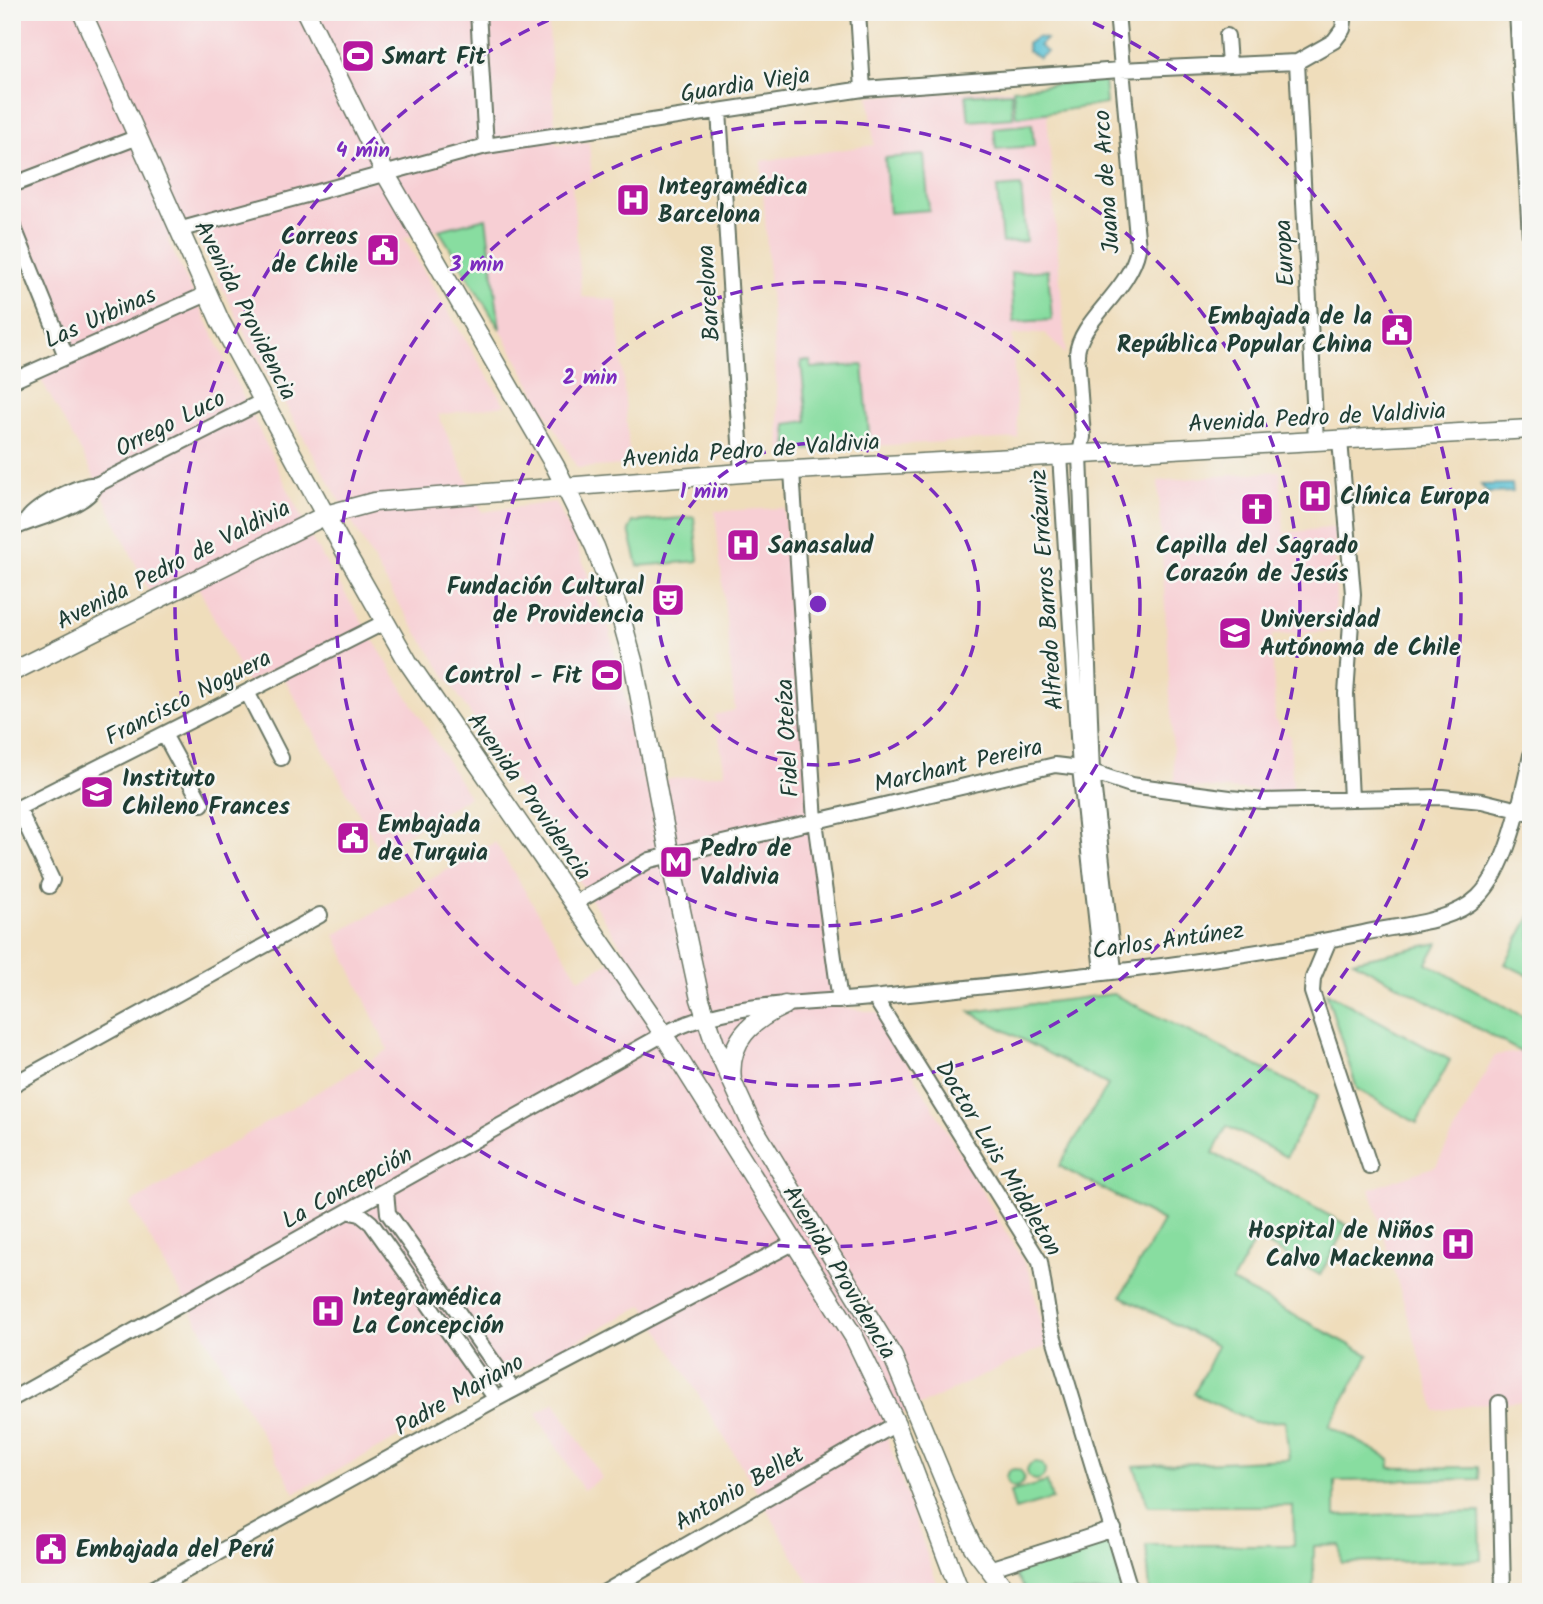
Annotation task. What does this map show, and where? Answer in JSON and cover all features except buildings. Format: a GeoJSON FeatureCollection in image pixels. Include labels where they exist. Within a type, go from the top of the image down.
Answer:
{"type":"FeatureCollection","features":[{"type":"Feature","properties":{"kind":"main road","name":"Avenida Providencia"},"geometry":{"type":"LineString","coordinates":[[82,12],[207,294],[385,622],[427,690],[664,1034],[854,1337],[896,1424],[960,1592]]}},
{"type":"Feature","properties":{"kind":"main road"},"geometry":{"type":"LineString","coordinates":[[306,12],[384,173],[566,487],[596,547],[620,614],[635,673],[669,855],[705,1016],[734,1091],[893,1357],[964,1528],[989,1569],[1007,1592]]}},
{"type":"Feature","properties":{"kind":"main road","name":"Avenida Pedro de Valdivia"},"geometry":{"type":"LineString","coordinates":[[12,672],[326,515],[374,502],[742,473],[1531,429]]}},
{"type":"Feature","properties":{"kind":"main road"},"geometry":{"type":"LineString","coordinates":[[734,1091],[731,1064],[740,1039],[759,1018],[785,1005]]}},
{"type":"Feature","properties":{"kind":"street"},"geometry":{"type":"LineString","coordinates":[[478,12],[486,146]]}},
{"type":"Feature","properties":{"kind":"street"},"geometry":{"type":"LineString","coordinates":[[858,12],[863,89]]}},
{"type":"Feature","properties":{"kind":"street","name":"Juana de Arco"},"geometry":{"type":"LineString","coordinates":[[1080,454],[1083,437],[1078,343],[1130,274],[1138,249],[1120,70],[1117,12]]}},
{"type":"Feature","properties":{"kind":"street","name":"Guardia Vieja"},"geometry":{"type":"LineString","coordinates":[[178,230],[486,146],[863,89],[1120,70],[1297,62],[1327,47],[1343,29],[1345,12]]}},
{"type":"Feature","properties":{"kind":"street"},"geometry":{"type":"LineString","coordinates":[[1517,12],[1531,254]]}},
{"type":"Feature","properties":{"kind":"street"},"geometry":{"type":"LineString","coordinates":[[1227,37],[1228,64]]}},
{"type":"Feature","properties":{"kind":"street","name":"Europa"},"geometry":{"type":"LineString","coordinates":[[1297,62],[1316,441]]}},
{"type":"Feature","properties":{"kind":"street","name":"Barcelona"},"geometry":{"type":"LineString","coordinates":[[719,111],[742,473]]}},
{"type":"Feature","properties":{"kind":"street"},"geometry":{"type":"LineString","coordinates":[[12,185],[138,137]]}},
{"type":"Feature","properties":{"kind":"street"},"geometry":{"type":"LineString","coordinates":[[12,223],[66,356]]}},
{"type":"Feature","properties":{"kind":"street","name":"Las Urbinas"},"geometry":{"type":"LineString","coordinates":[[12,381],[207,294]]}},
{"type":"Feature","properties":{"kind":"street","name":"Orrego Luco"},"geometry":{"type":"LineString","coordinates":[[19,526],[38,520],[87,496],[96,485],[263,401]]}},
{"type":"Feature","properties":{"kind":"street"},"geometry":{"type":"LineString","coordinates":[[1339,440],[1353,594],[1346,694],[1351,799]]}},
{"type":"Feature","properties":{"kind":"street","name":"Alfredo Barros Errázuriz"},"geometry":{"type":"LineString","coordinates":[[1080,454],[1086,770]]}},
{"type":"Feature","properties":{"kind":"street","name":"Alfredo Barros Errázuriz"},"geometry":{"type":"LineString","coordinates":[[1060,456],[1086,770],[1108,971]]}},
{"type":"Feature","properties":{"kind":"street","name":"Fidel Oteíza"},"geometry":{"type":"LineString","coordinates":[[792,471],[815,821],[840,1001]]}},
{"type":"Feature","properties":{"kind":"street","name":"Francisco Noguera"},"geometry":{"type":"LineString","coordinates":[[15,810],[385,622]]}},
{"type":"Feature","properties":{"kind":"street"},"geometry":{"type":"LineString","coordinates":[[247,692],[281,758]]}},
{"type":"Feature","properties":{"kind":"street"},"geometry":{"type":"LineString","coordinates":[[165,736],[202,804]]}},
{"type":"Feature","properties":{"kind":"street","name":"Carlos Antúnez"},"geometry":{"type":"LineString","coordinates":[[705,1016],[1108,971],[1329,940],[1444,916],[1467,905],[1488,886],[1524,811],[1531,755]]}},
{"type":"Feature","properties":{"kind":"street","name":"Marchant Pereira"},"geometry":{"type":"LineString","coordinates":[[575,903],[635,867],[669,855],[1041,767],[1066,765],[1130,785],[1219,797],[1263,801],[1442,797],[1524,811]]}},
{"type":"Feature","properties":{"kind":"street"},"geometry":{"type":"LineString","coordinates":[[15,810],[52,880],[49,886]]}},
{"type":"Feature","properties":{"kind":"street"},"geometry":{"type":"LineString","coordinates":[[12,1085],[320,915]]}},
{"type":"Feature","properties":{"kind":"street"},"geometry":{"type":"LineString","coordinates":[[1329,940],[1313,978],[1312,992],[1370,1167]]}},
{"type":"Feature","properties":{"kind":"street","name":"Doctor Luis Middleton"},"geometry":{"type":"LineString","coordinates":[[875,998],[1040,1262],[1049,1325],[1114,1529],[1131,1592]]}},
{"type":"Feature","properties":{"kind":"street","name":"La Concepción"},"geometry":{"type":"LineString","coordinates":[[12,1399],[664,1034],[705,1016]]}},
{"type":"Feature","properties":{"kind":"street"},"geometry":{"type":"LineString","coordinates":[[386,1192],[385,1206],[399,1230],[513,1390]]}},
{"type":"Feature","properties":{"kind":"street"},"geometry":{"type":"LineString","coordinates":[[350,1212],[366,1217],[384,1240],[496,1399]]}},
{"type":"Feature","properties":{"kind":"street"},"geometry":{"type":"LineString","coordinates":[[384,1240],[387,1228],[399,1230]]}},
{"type":"Feature","properties":{"kind":"street","name":"Padre Mariano"},"geometry":{"type":"LineString","coordinates":[[147,1592],[496,1399],[795,1242]]}},
{"type":"Feature","properties":{"kind":"street"},"geometry":{"type":"LineString","coordinates":[[1499,1403],[1503,1592]]}},
{"type":"Feature","properties":{"kind":"street","name":"Antonio Bellet"},"geometry":{"type":"LineString","coordinates":[[605,1592],[896,1424]]}},
{"type":"Feature","properties":{"kind":"street"},"geometry":{"type":"LineString","coordinates":[[989,1569],[1114,1529]]}},
{"type":"Feature","properties":{"kind":"shaded area"},"geometry":{"type":"Polygon","coordinates":[[[12,12],[548,12],[556,144],[589,142],[592,181],[572,186],[582,297],[617,300],[630,465],[577,468],[500,329],[486,218],[404,238],[505,405],[438,415],[482,512],[555,502],[573,536],[610,631],[644,782],[725,773],[715,715],[735,710],[715,511],[784,508],[811,822],[835,1006],[878,1013],[1030,1273],[1046,1346],[882,1423],[940,1592],[814,1592],[644,1305],[295,1493],[130,1204],[388,1050],[335,935],[495,842],[579,979],[626,953],[398,603],[251,345],[194,232],[167,239],[313,541],[469,797],[379,850],[278,667],[247,683],[191,573],[149,592],[90,468],[33,365],[69,349],[12,209],[12,12]]]}},
{"type":"Feature","properties":{"kind":"shaded area"},"geometry":{"type":"Polygon","coordinates":[[[1013,89],[1016,116],[1047,113],[1066,355],[1045,333],[1012,335],[1018,438],[781,451],[761,161],[874,145],[869,96],[1013,89]]]}},
{"type":"Feature","properties":{"kind":"shaded area","name":"Universidad Autónoma de Chile"},"geometry":{"type":"Polygon","coordinates":[[[1280,471],[1284,533],[1335,527],[1336,603],[1333,631],[1272,635],[1275,720],[1290,737],[1293,793],[1175,786],[1158,481],[1280,471]]]}},
{"type":"Feature","properties":{"kind":"shaded area","name":"Hospital de Niños Calvo Mackenna"},"geometry":{"type":"Polygon","coordinates":[[[1531,1051],[1531,1402],[1487,1403],[1436,1411],[1370,1189],[1436,1166],[1495,1055],[1531,1051]]]}},
{"type":"Feature","properties":{"kind":"shaded area"},"geometry":{"type":"Polygon","coordinates":[[[555,1402],[602,1478],[583,1490],[536,1414],[555,1402]]]}},
{"type":"Feature","properties":{"kind":"green space"},"geometry":{"type":"Polygon","coordinates":[[[1104,79],[1106,104],[1016,117],[1013,89],[1104,79]]]}},
{"type":"Feature","properties":{"kind":"green space"},"geometry":{"type":"Polygon","coordinates":[[[1011,92],[1013,118],[969,121],[966,95],[1011,92]]]}},
{"type":"Feature","properties":{"kind":"green space"},"geometry":{"type":"Polygon","coordinates":[[[1032,124],[1034,146],[996,149],[994,128],[1032,124]]]}},
{"type":"Feature","properties":{"kind":"green space"},"geometry":{"type":"Polygon","coordinates":[[[924,155],[929,210],[889,213],[885,158],[924,155]]]}},
{"type":"Feature","properties":{"kind":"green space"},"geometry":{"type":"Polygon","coordinates":[[[1021,186],[1026,241],[1002,243],[997,188],[1021,186]]]}},
{"type":"Feature","properties":{"kind":"green space"},"geometry":{"type":"Polygon","coordinates":[[[486,218],[500,329],[439,230],[486,218]]]}},
{"type":"Feature","properties":{"kind":"green space"},"geometry":{"type":"Polygon","coordinates":[[[1048,270],[1052,320],[1014,322],[1011,273],[1048,270]]]}},
{"type":"Feature","properties":{"kind":"green space"},"geometry":{"type":"Polygon","coordinates":[[[801,361],[810,361],[811,368],[863,365],[870,445],[788,451],[786,424],[807,421],[801,361]]]}},
{"type":"Feature","properties":{"kind":"green space"},"geometry":{"type":"Polygon","coordinates":[[[694,517],[698,561],[638,566],[629,530],[633,522],[694,517]]]}},
{"type":"Feature","properties":{"kind":"green space"},"geometry":{"type":"Polygon","coordinates":[[[1531,915],[1531,977],[1505,964],[1531,915]]]}},
{"type":"Feature","properties":{"kind":"green space"},"geometry":{"type":"Polygon","coordinates":[[[1438,943],[1427,963],[1531,1021],[1531,1051],[1521,1052],[1353,961],[1438,943]]]}},
{"type":"Feature","properties":{"kind":"green space"},"geometry":{"type":"Polygon","coordinates":[[[1326,992],[1450,1060],[1417,1123],[1357,1089],[1326,992]]]}},
{"type":"Feature","properties":{"kind":"green space"},"geometry":{"type":"Polygon","coordinates":[[[1113,994],[1318,1096],[1286,1157],[1227,1126],[1213,1153],[1347,1225],[1320,1275],[1256,1238],[1232,1282],[1369,1355],[1329,1426],[1389,1458],[1390,1468],[1478,1467],[1479,1479],[1335,1481],[1335,1516],[1480,1512],[1481,1560],[1341,1563],[1340,1545],[1314,1546],[1313,1592],[1150,1592],[1146,1545],[1294,1545],[1293,1506],[1148,1506],[1134,1466],[1289,1459],[1285,1421],[1254,1422],[1194,1394],[1217,1346],[1121,1296],[1163,1221],[1059,1166],[1108,1085],[970,1012],[1113,994]]]}},
{"type":"Feature","properties":{"kind":"green space"},"geometry":{"type":"Polygon","coordinates":[[[1036,1462],[1042,1465],[1045,1471],[1042,1477],[1036,1480],[1030,1477],[1027,1471],[1030,1465],[1036,1462]]]}},
{"type":"Feature","properties":{"kind":"green space"},"geometry":{"type":"Polygon","coordinates":[[[1015,1469],[1021,1472],[1024,1478],[1021,1484],[1015,1487],[1009,1484],[1006,1478],[1009,1472],[1015,1469]]]}},
{"type":"Feature","properties":{"kind":"green space"},"geometry":{"type":"Polygon","coordinates":[[[1047,1482],[1052,1499],[1015,1510],[1010,1492],[1047,1482]]]}},
{"type":"Feature","properties":{"kind":"green space"},"geometry":{"type":"Polygon","coordinates":[[[1102,1542],[1111,1543],[1123,1592],[1027,1592],[1016,1577],[1020,1567],[1102,1542]]]}},
{"type":"Feature","properties":{"kind":"water"},"geometry":{"type":"Polygon","coordinates":[[[1037,37],[1046,39],[1039,46],[1047,52],[1039,58],[1028,51],[1027,44],[1037,37]]]}},
{"type":"Feature","properties":{"kind":"water"},"geometry":{"type":"Polygon","coordinates":[[[1512,484],[1513,492],[1488,493],[1481,485],[1512,484]]]}},
{"type":"Feature","properties":{"kind":"place","name":"Smart Fit"},"geometry":{"type":"Point","coordinates":[358,56]}},
{"type":"Feature","properties":{"kind":"place","name":"Integramédica Barcelona"},"geometry":{"type":"Point","coordinates":[633,200]}},
{"type":"Feature","properties":{"kind":"place","name":"Correos de Chile"},"geometry":{"type":"Point","coordinates":[383,250]}},
{"type":"Feature","properties":{"kind":"place","name":"Embajada de la República Popular China"},"geometry":{"type":"Point","coordinates":[1397,330]}},
{"type":"Feature","properties":{"kind":"place","name":"Clínica Europa"},"geometry":{"type":"Point","coordinates":[1315,496]}},
{"type":"Feature","properties":{"kind":"place","name":"Capilla del Sagrado Corazón de Jesús"},"geometry":{"type":"Point","coordinates":[1257,509]}},
{"type":"Feature","properties":{"kind":"place","name":"Sanasalud"},"geometry":{"type":"Point","coordinates":[743,545]}},
{"type":"Feature","properties":{"kind":"place","name":"Fundación Cultural de Providencia"},"geometry":{"type":"Point","coordinates":[668,600]}},
{"type":"Feature","properties":{"kind":"place","name":"Universidad Autónoma de Chile"},"geometry":{"type":"Point","coordinates":[1235,633]}},
{"type":"Feature","properties":{"kind":"place","name":"Control - Fit"},"geometry":{"type":"Point","coordinates":[607,675]}},
{"type":"Feature","properties":{"kind":"place","name":"Instituto Chileno Frances"},"geometry":{"type":"Point","coordinates":[97,792]}},
{"type":"Feature","properties":{"kind":"place","name":"Embajada de Turquia"},"geometry":{"type":"Point","coordinates":[353,838]}},
{"type":"Feature","properties":{"kind":"place","name":"Pedro de Valdivia"},"geometry":{"type":"Point","coordinates":[676,862]}},
{"type":"Feature","properties":{"kind":"place","name":"Hospital de Niños Calvo Mackenna"},"geometry":{"type":"Point","coordinates":[1458,1244]}},
{"type":"Feature","properties":{"kind":"place","name":"Integramédica La Concepción"},"geometry":{"type":"Point","coordinates":[328,1311]}},
{"type":"Feature","properties":{"kind":"place","name":"Embajada del Perú"},"geometry":{"type":"Point","coordinates":[51,1549]}}]}
